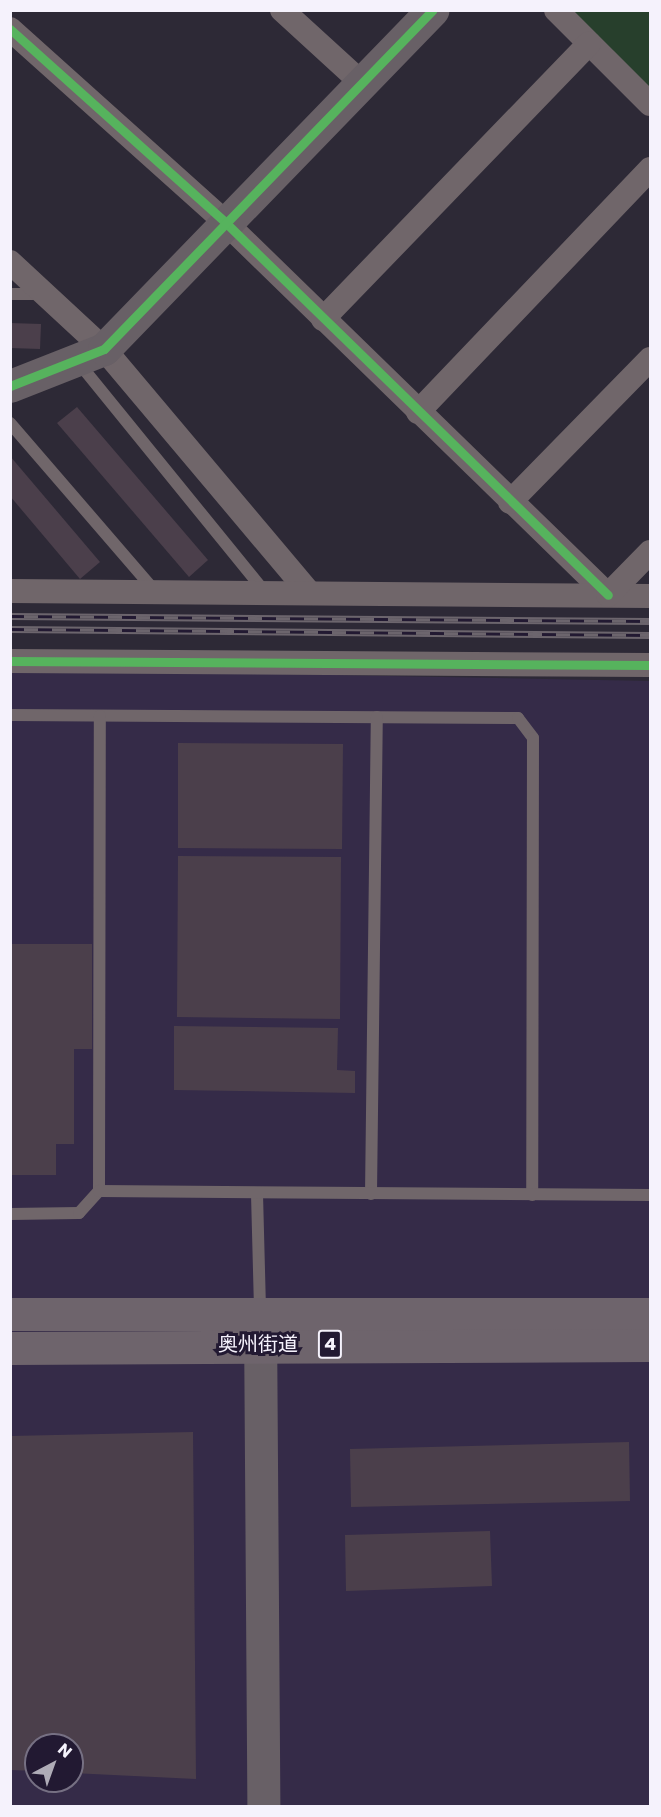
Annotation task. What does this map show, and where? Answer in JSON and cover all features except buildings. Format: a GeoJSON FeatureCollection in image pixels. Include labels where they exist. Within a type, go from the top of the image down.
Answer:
{"type":"FeatureCollection","features":[{"type":"Feature","properties":{"kind":"highway","name":"奥州街道"},"geometry":{"type":"LineString","coordinates":[[10,1314],[260,1328],[651,1345]]}},
{"type":"Feature","properties":{"kind":"highway","name":"奥州街道"},"geometry":{"type":"LineString","coordinates":[[10,1348],[260,1328],[651,1314]]}},
{"type":"Feature","properties":{"kind":"street"},"geometry":{"type":"LineString","coordinates":[[282,10],[362,83]]}},
{"type":"Feature","properties":{"kind":"street"},"geometry":{"type":"LineString","coordinates":[[10,386],[90,354],[226,223],[433,10]]}},
{"type":"Feature","properties":{"kind":"street"},"geometry":{"type":"LineString","coordinates":[[556,10],[651,104]]}},
{"type":"Feature","properties":{"kind":"street"},"geometry":{"type":"LineString","coordinates":[[10,29],[226,223],[608,595]]}},
{"type":"Feature","properties":{"kind":"street"},"geometry":{"type":"LineString","coordinates":[[323,319],[589,44]]}},
{"type":"Feature","properties":{"kind":"street"},"geometry":{"type":"LineString","coordinates":[[418,412],[651,169]]}},
{"type":"Feature","properties":{"kind":"street"},"geometry":{"type":"LineString","coordinates":[[10,262],[46,294],[90,354],[308,591]]}},
{"type":"Feature","properties":{"kind":"street"},"geometry":{"type":"LineString","coordinates":[[510,502],[651,359]]}},
{"type":"Feature","properties":{"kind":"street"},"geometry":{"type":"LineString","coordinates":[[608,595],[651,552]]}},
{"type":"Feature","properties":{"kind":"street"},"geometry":{"type":"LineString","coordinates":[[12,587],[155,591],[651,596]]}},
{"type":"Feature","properties":{"kind":"street"},"geometry":{"type":"LineString","coordinates":[[10,661],[651,665]]}},
{"type":"Feature","properties":{"kind":"street"},"geometry":{"type":"LineString","coordinates":[[260,1328],[263,1806]]}},
{"type":"Feature","properties":{"kind":"lane"},"geometry":{"type":"LineString","coordinates":[[10,294],[46,294]]}},
{"type":"Feature","properties":{"kind":"lane"},"geometry":{"type":"LineString","coordinates":[[90,354],[264,591]]}},
{"type":"Feature","properties":{"kind":"lane"},"geometry":{"type":"LineString","coordinates":[[10,423],[155,591]]}},
{"type":"Feature","properties":{"kind":"lane"},"geometry":{"type":"LineString","coordinates":[[10,715],[518,718],[533,738],[532,1195]]}},
{"type":"Feature","properties":{"kind":"lane"},"geometry":{"type":"LineString","coordinates":[[10,1214],[79,1213],[99,1191],[100,716]]}},
{"type":"Feature","properties":{"kind":"lane"},"geometry":{"type":"LineString","coordinates":[[371,1194],[377,717]]}},
{"type":"Feature","properties":{"kind":"lane"},"geometry":{"type":"LineString","coordinates":[[99,1191],[651,1196]]}},
{"type":"Feature","properties":{"kind":"lane"},"geometry":{"type":"LineString","coordinates":[[257,1194],[260,1328]]}},
{"type":"Feature","properties":{"kind":"shaded area"},"geometry":{"type":"Polygon","coordinates":[[[11,669],[650,681],[650,1806],[11,1806],[11,669]]]}},
{"type":"Feature","properties":{"kind":"green space"},"geometry":{"type":"Polygon","coordinates":[[[570,11],[650,11],[650,90],[570,11]]]}},
{"type":"Feature","properties":{"kind":"railway"},"geometry":{"type":"LineString","coordinates":[[10,616],[650,621]]}},
{"type":"Feature","properties":{"kind":"railway"},"geometry":{"type":"LineString","coordinates":[[10,629],[650,635]]}},
{"type":"Feature","properties":{"kind":"cycle path"},"geometry":{"type":"LineString","coordinates":[[10,386],[104,349],[433,10]]}},
{"type":"Feature","properties":{"kind":"cycle path"},"geometry":{"type":"LineString","coordinates":[[10,29],[226,223],[608,595]]}},
{"type":"Feature","properties":{"kind":"cycle path"},"geometry":{"type":"LineString","coordinates":[[10,661],[650,665]]}}]}
